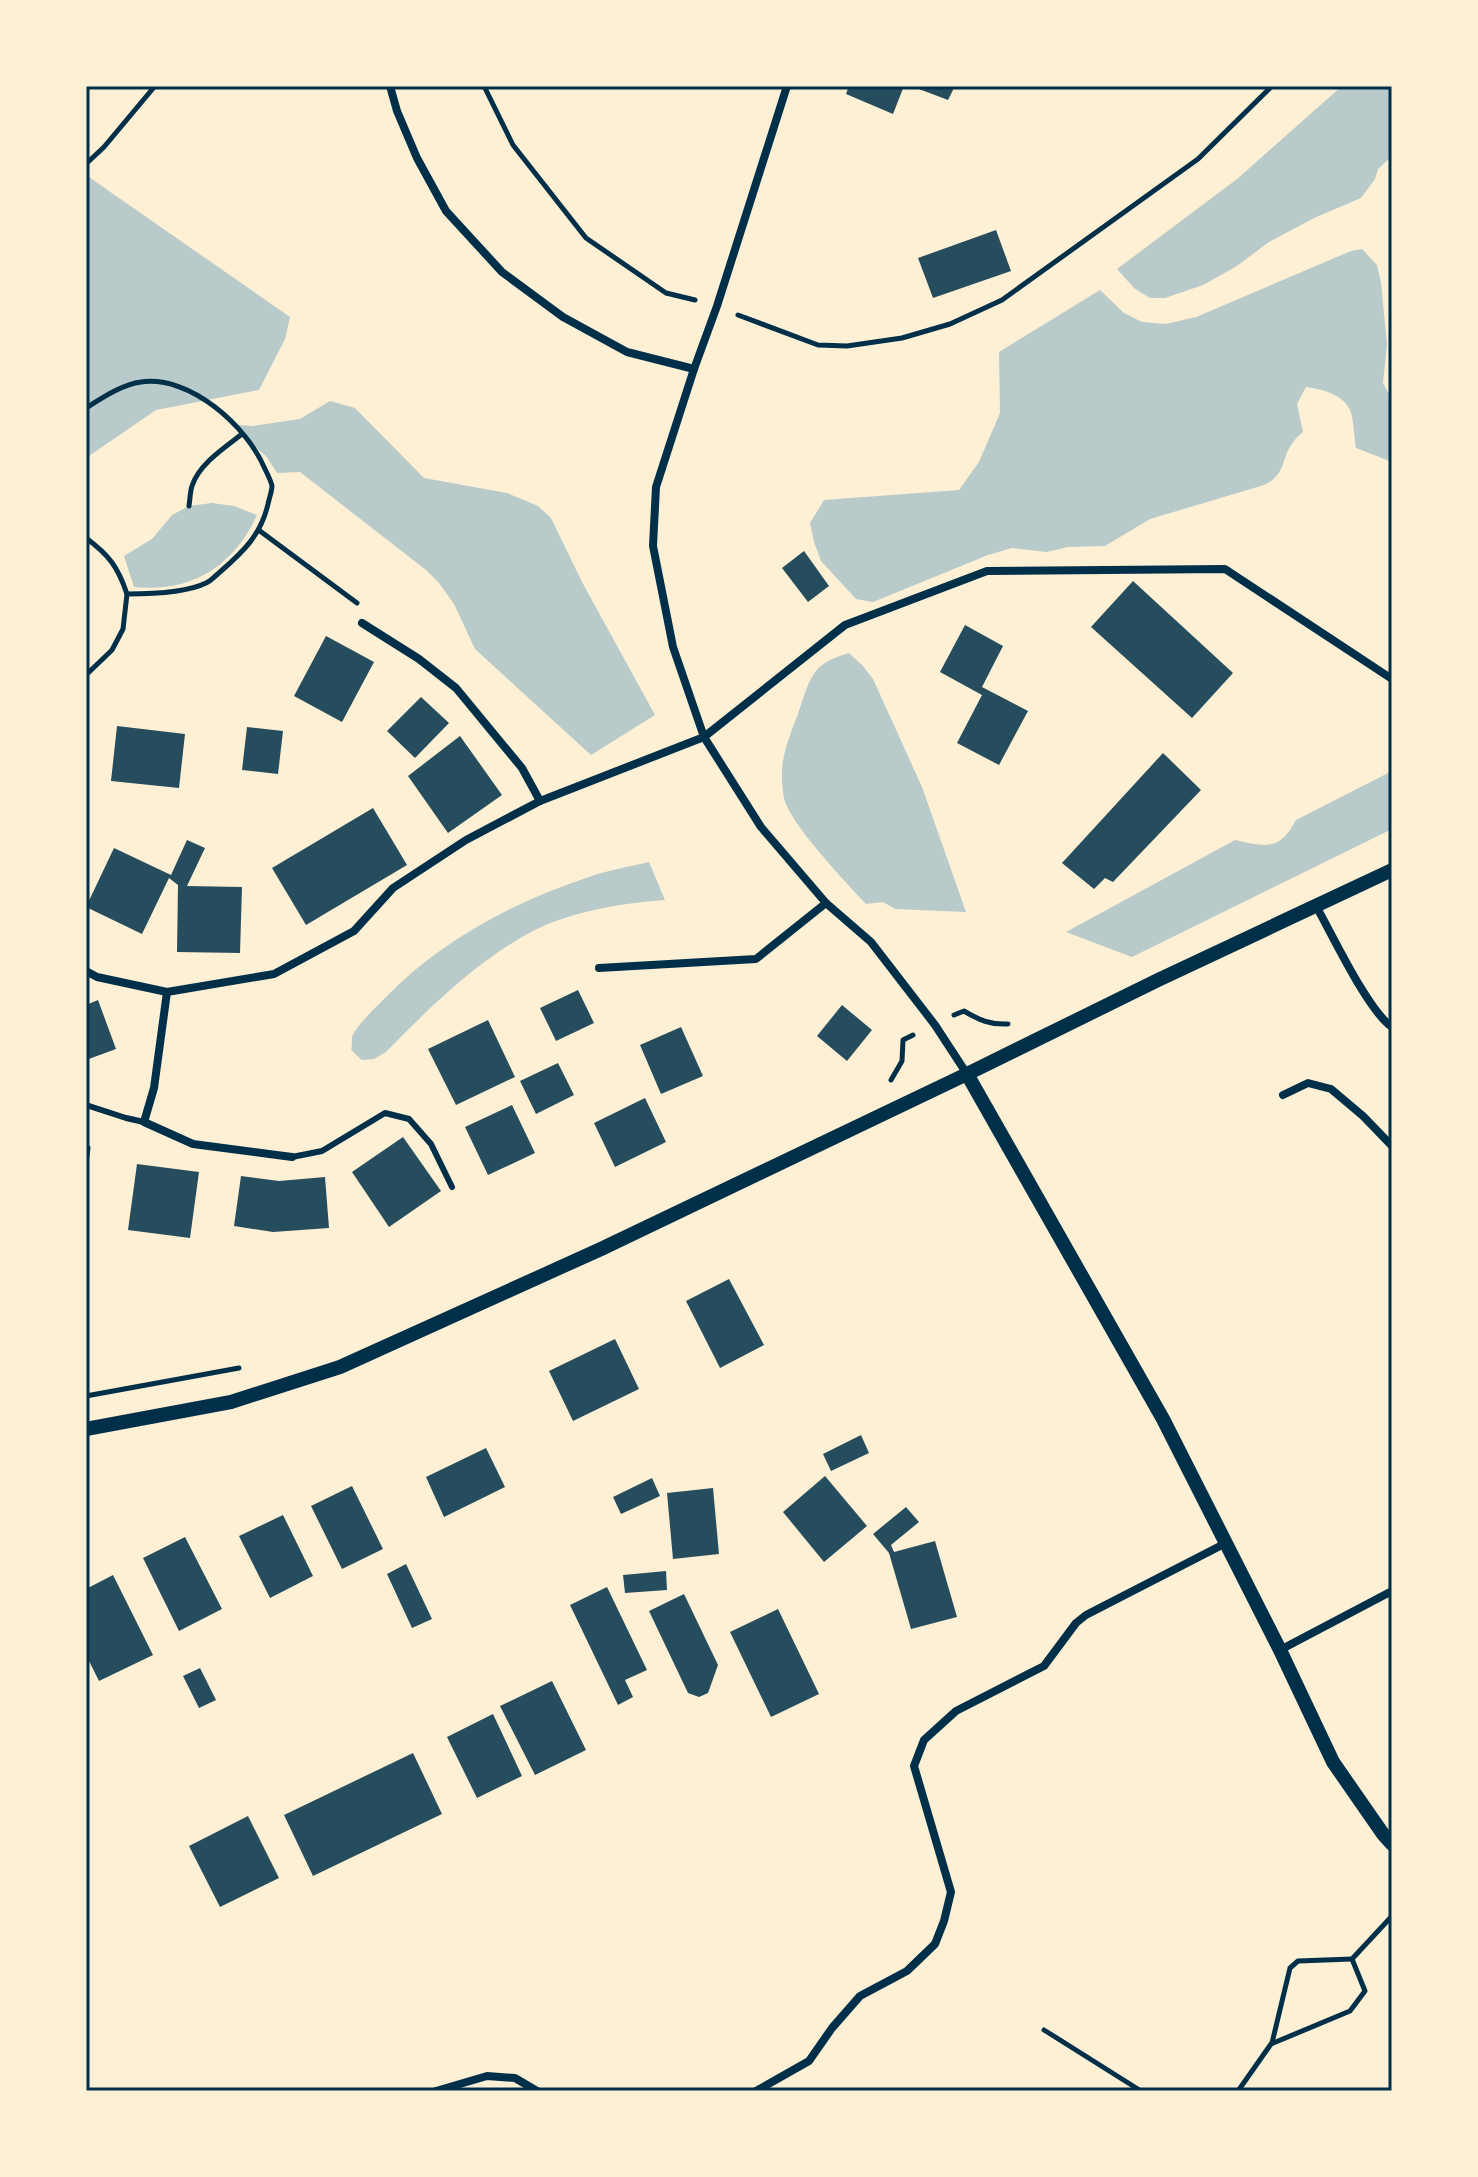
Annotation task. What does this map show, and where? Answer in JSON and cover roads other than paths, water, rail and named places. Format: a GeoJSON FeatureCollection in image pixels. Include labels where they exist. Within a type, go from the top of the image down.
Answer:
{"type":"FeatureCollection","features":[{"type":"Feature","properties":{"kind":"street"},"geometry":{"type":"LineString","coordinates":[[390,86],[417,158],[446,211],[502,272],[563,317],[627,352],[694,369]]}},
{"type":"Feature","properties":{"kind":"street"},"geometry":{"type":"LineString","coordinates":[[787,86],[656,487],[653,546],[673,647],[704,737],[761,827],[826,903],[871,942],[935,1025],[967,1074],[1163,1419],[1333,1762],[1392,1844]]}},
{"type":"Feature","properties":{"kind":"street"},"geometry":{"type":"LineString","coordinates":[[86,971],[97,977],[167,992],[274,974],[354,931],[393,888],[466,840],[540,801],[704,737],[845,625],[987,571],[1225,569],[1392,679]]}},
{"type":"Feature","properties":{"kind":"street"},"geometry":{"type":"LineString","coordinates":[[362,623],[419,659],[456,688],[522,768],[540,801]]}},
{"type":"Feature","properties":{"kind":"street"},"geometry":{"type":"LineString","coordinates":[[86,1429],[231,1402],[340,1367],[601,1249],[1392,870]]}},
{"type":"Feature","properties":{"kind":"street"},"geometry":{"type":"LineString","coordinates":[[599,968],[756,959],[826,903]]}},
{"type":"Feature","properties":{"kind":"street"},"geometry":{"type":"LineString","coordinates":[[1316,906],[1365,993],[1392,1027]]}},
{"type":"Feature","properties":{"kind":"street"},"geometry":{"type":"LineString","coordinates":[[167,992],[154,1088],[144,1122],[193,1144],[292,1157]]}},
{"type":"Feature","properties":{"kind":"street"},"geometry":{"type":"LineString","coordinates":[[1283,1095],[1308,1083],[1331,1089],[1392,1146]]}},
{"type":"Feature","properties":{"kind":"street"},"geometry":{"type":"LineString","coordinates":[[756,2091],[809,2061],[860,1996],[907,1971],[935,1944],[951,1892],[914,1766],[924,1740],[956,1711],[1044,1666],[1076,1623],[1086,1615],[1226,1543]]}},
{"type":"Feature","properties":{"kind":"street"},"geometry":{"type":"LineString","coordinates":[[1280,1650],[1392,1591]]}},
{"type":"Feature","properties":{"kind":"street"},"geometry":{"type":"LineString","coordinates":[[436,2091],[487,2076],[515,2078],[537,2091]]}},
{"type":"Feature","properties":{"kind":"lane"},"geometry":{"type":"LineString","coordinates":[[86,1105],[144,1122]]}},
{"type":"Feature","properties":{"kind":"lane"},"geometry":{"type":"LineString","coordinates":[[292,1157],[322,1151],[385,1113],[409,1119],[431,1144],[452,1187]]}}]}
